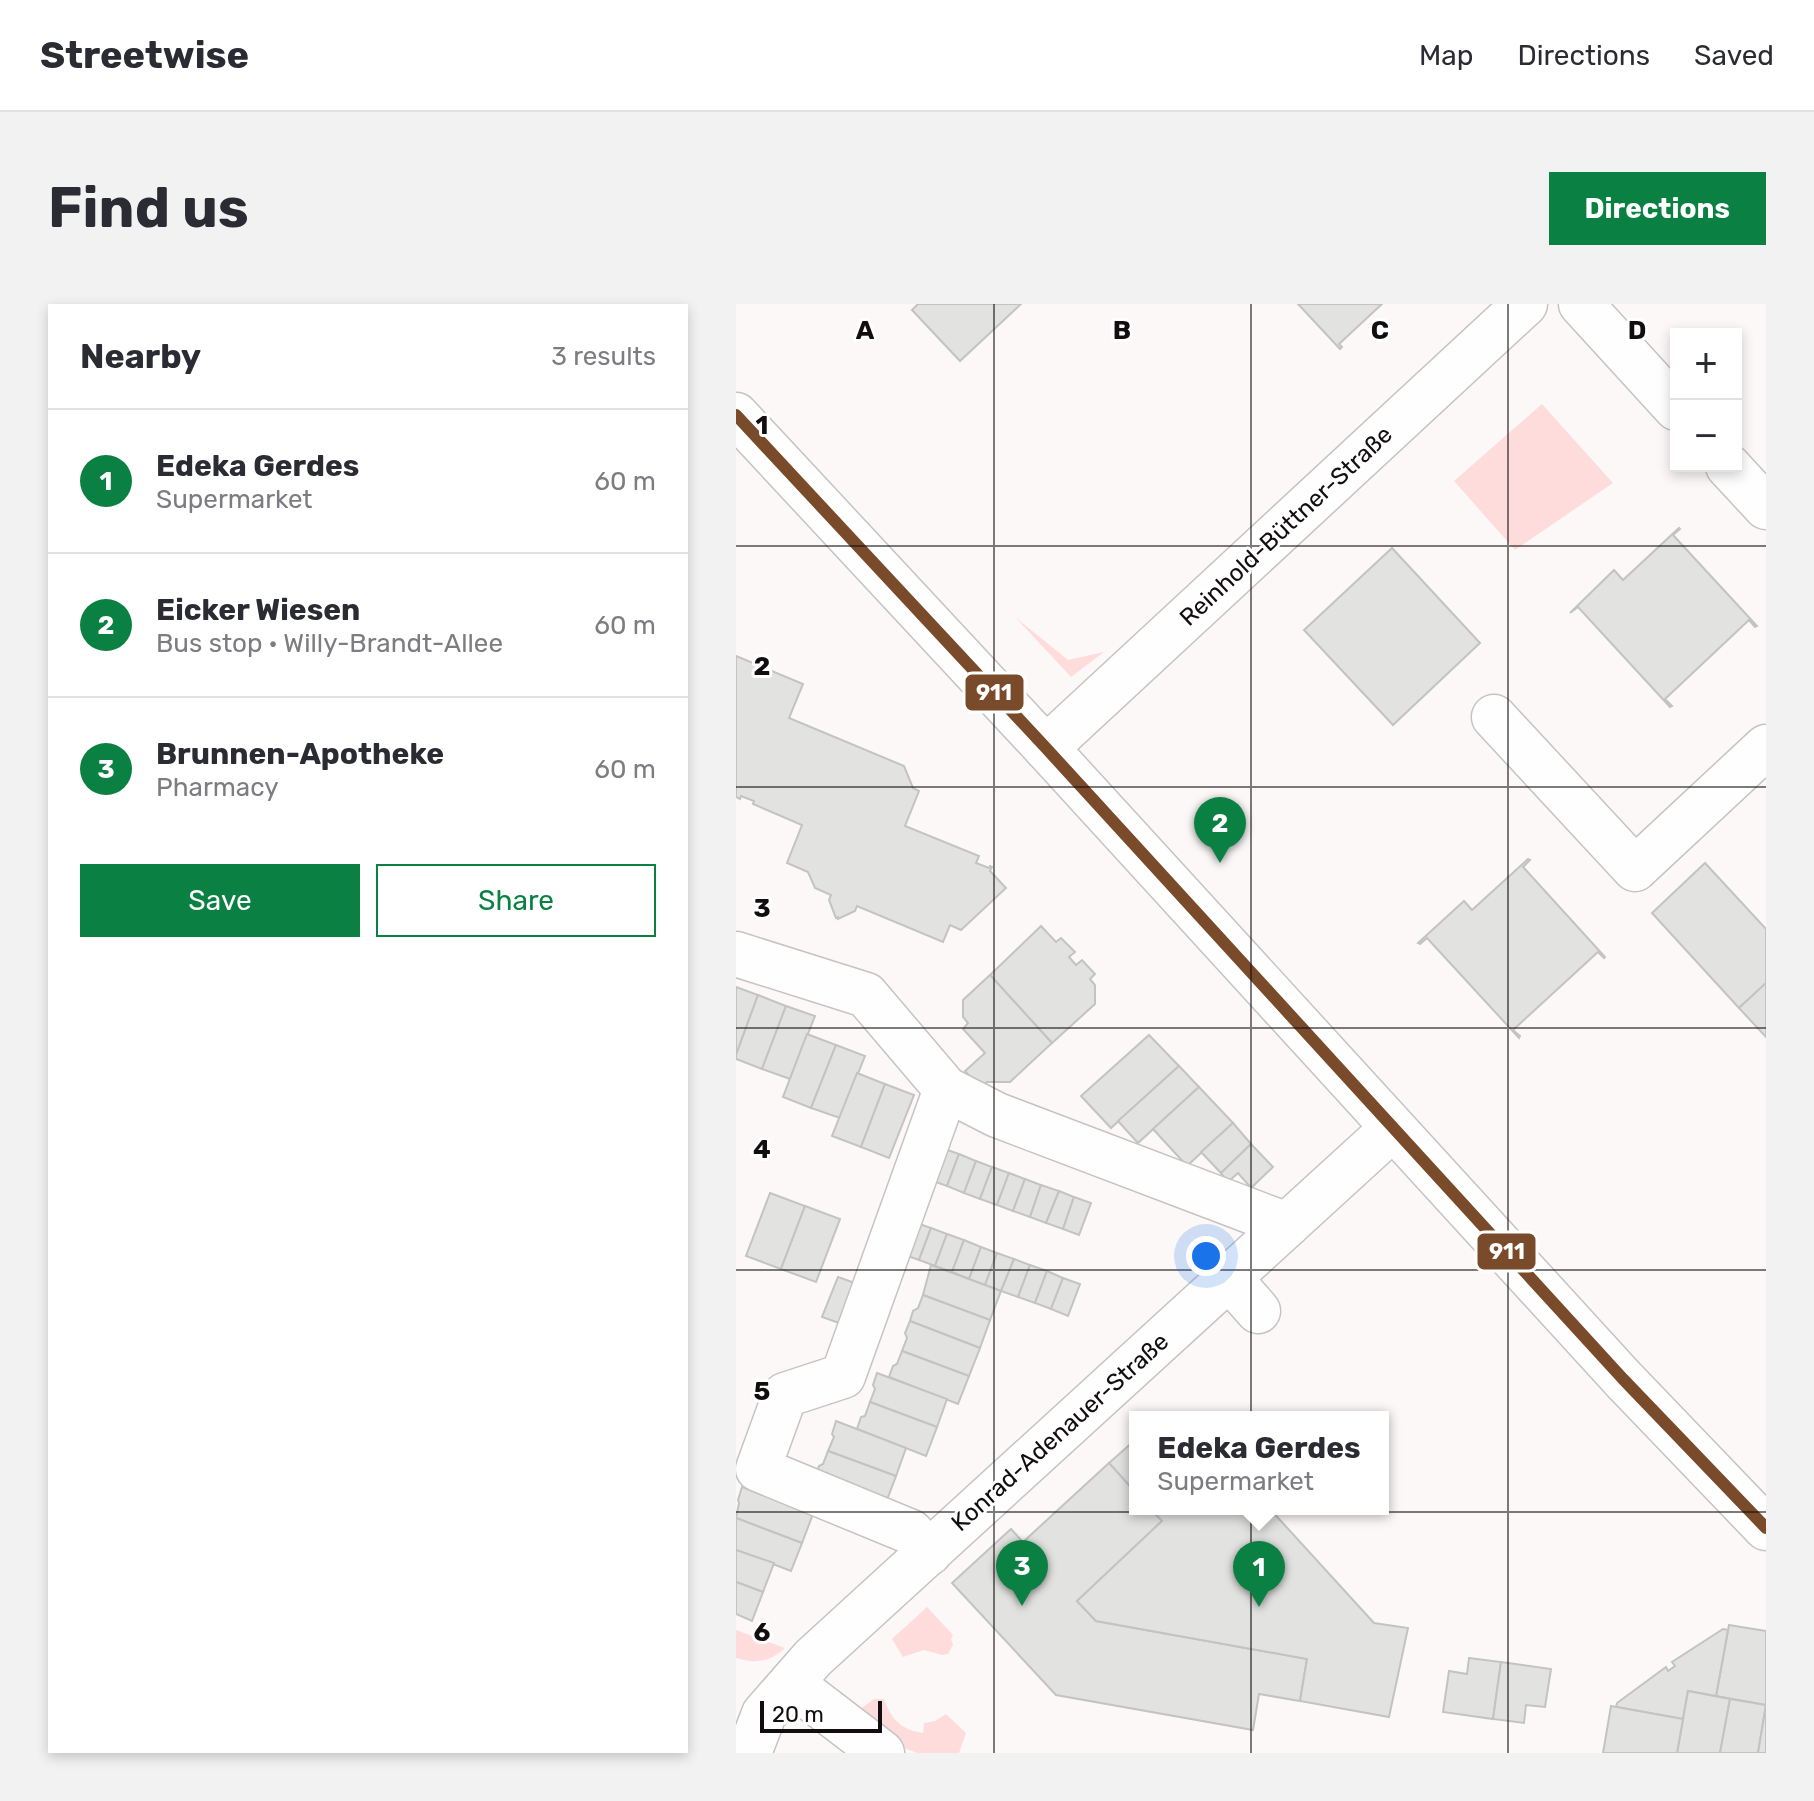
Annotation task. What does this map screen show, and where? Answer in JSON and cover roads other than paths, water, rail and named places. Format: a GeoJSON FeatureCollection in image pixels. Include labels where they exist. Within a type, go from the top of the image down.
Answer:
{"type":"FeatureCollection","features":[{"type":"Feature","properties":{"kind":"street","name":"Reinhold-Büttner-Straße"},"geometry":{"type":"LineString","coordinates":[[1046,748],[1525,304]]}},
{"type":"Feature","properties":{"kind":"street"},"geometry":{"type":"LineString","coordinates":[[1581,304],[1670,401]]}},
{"type":"Feature","properties":{"kind":"street"},"geometry":{"type":"LineString","coordinates":[[740,427],[1046,748],[1633,1390],[1766,1528]]}},
{"type":"Feature","properties":{"kind":"street"},"geometry":{"type":"LineString","coordinates":[[1734,472],[1766,507]]}},
{"type":"Feature","properties":{"kind":"street"},"geometry":{"type":"LineString","coordinates":[[1494,717],[1635,869],[1766,747]]}},
{"type":"Feature","properties":{"kind":"street"},"geometry":{"type":"LineString","coordinates":[[736,954],[866,995],[946,1089],[997,1115],[1287,1225]]}},
{"type":"Feature","properties":{"kind":"street"},"geometry":{"type":"LineString","coordinates":[[929,1553],[911,1532],[758,1469],[785,1395],[843,1376],[946,1089]]}},
{"type":"Feature","properties":{"kind":"street","name":"Konrad-Adenauer-Straße"},"geometry":{"type":"LineString","coordinates":[[759,1750],[764,1714],[813,1658],[1393,1128]]}},
{"type":"Feature","properties":{"kind":"street"},"geometry":{"type":"LineString","coordinates":[[1229,1278],[1258,1311]]}},
{"type":"Feature","properties":{"kind":"street"},"geometry":{"type":"LineString","coordinates":[[792,1684],[882,1753]]}},
{"type":"Feature","properties":{"kind":"place","name":"Eicker Wiesen"},"geometry":{"type":"Point","coordinates":[1220,863]}},
{"type":"Feature","properties":{"kind":"place","name":"Brunnen-Apotheke"},"geometry":{"type":"Point","coordinates":[1022,1606]}},
{"type":"Feature","properties":{"kind":"place","name":"Edeka Gerdes"},"geometry":{"type":"Point","coordinates":[1259,1607]}}]}
